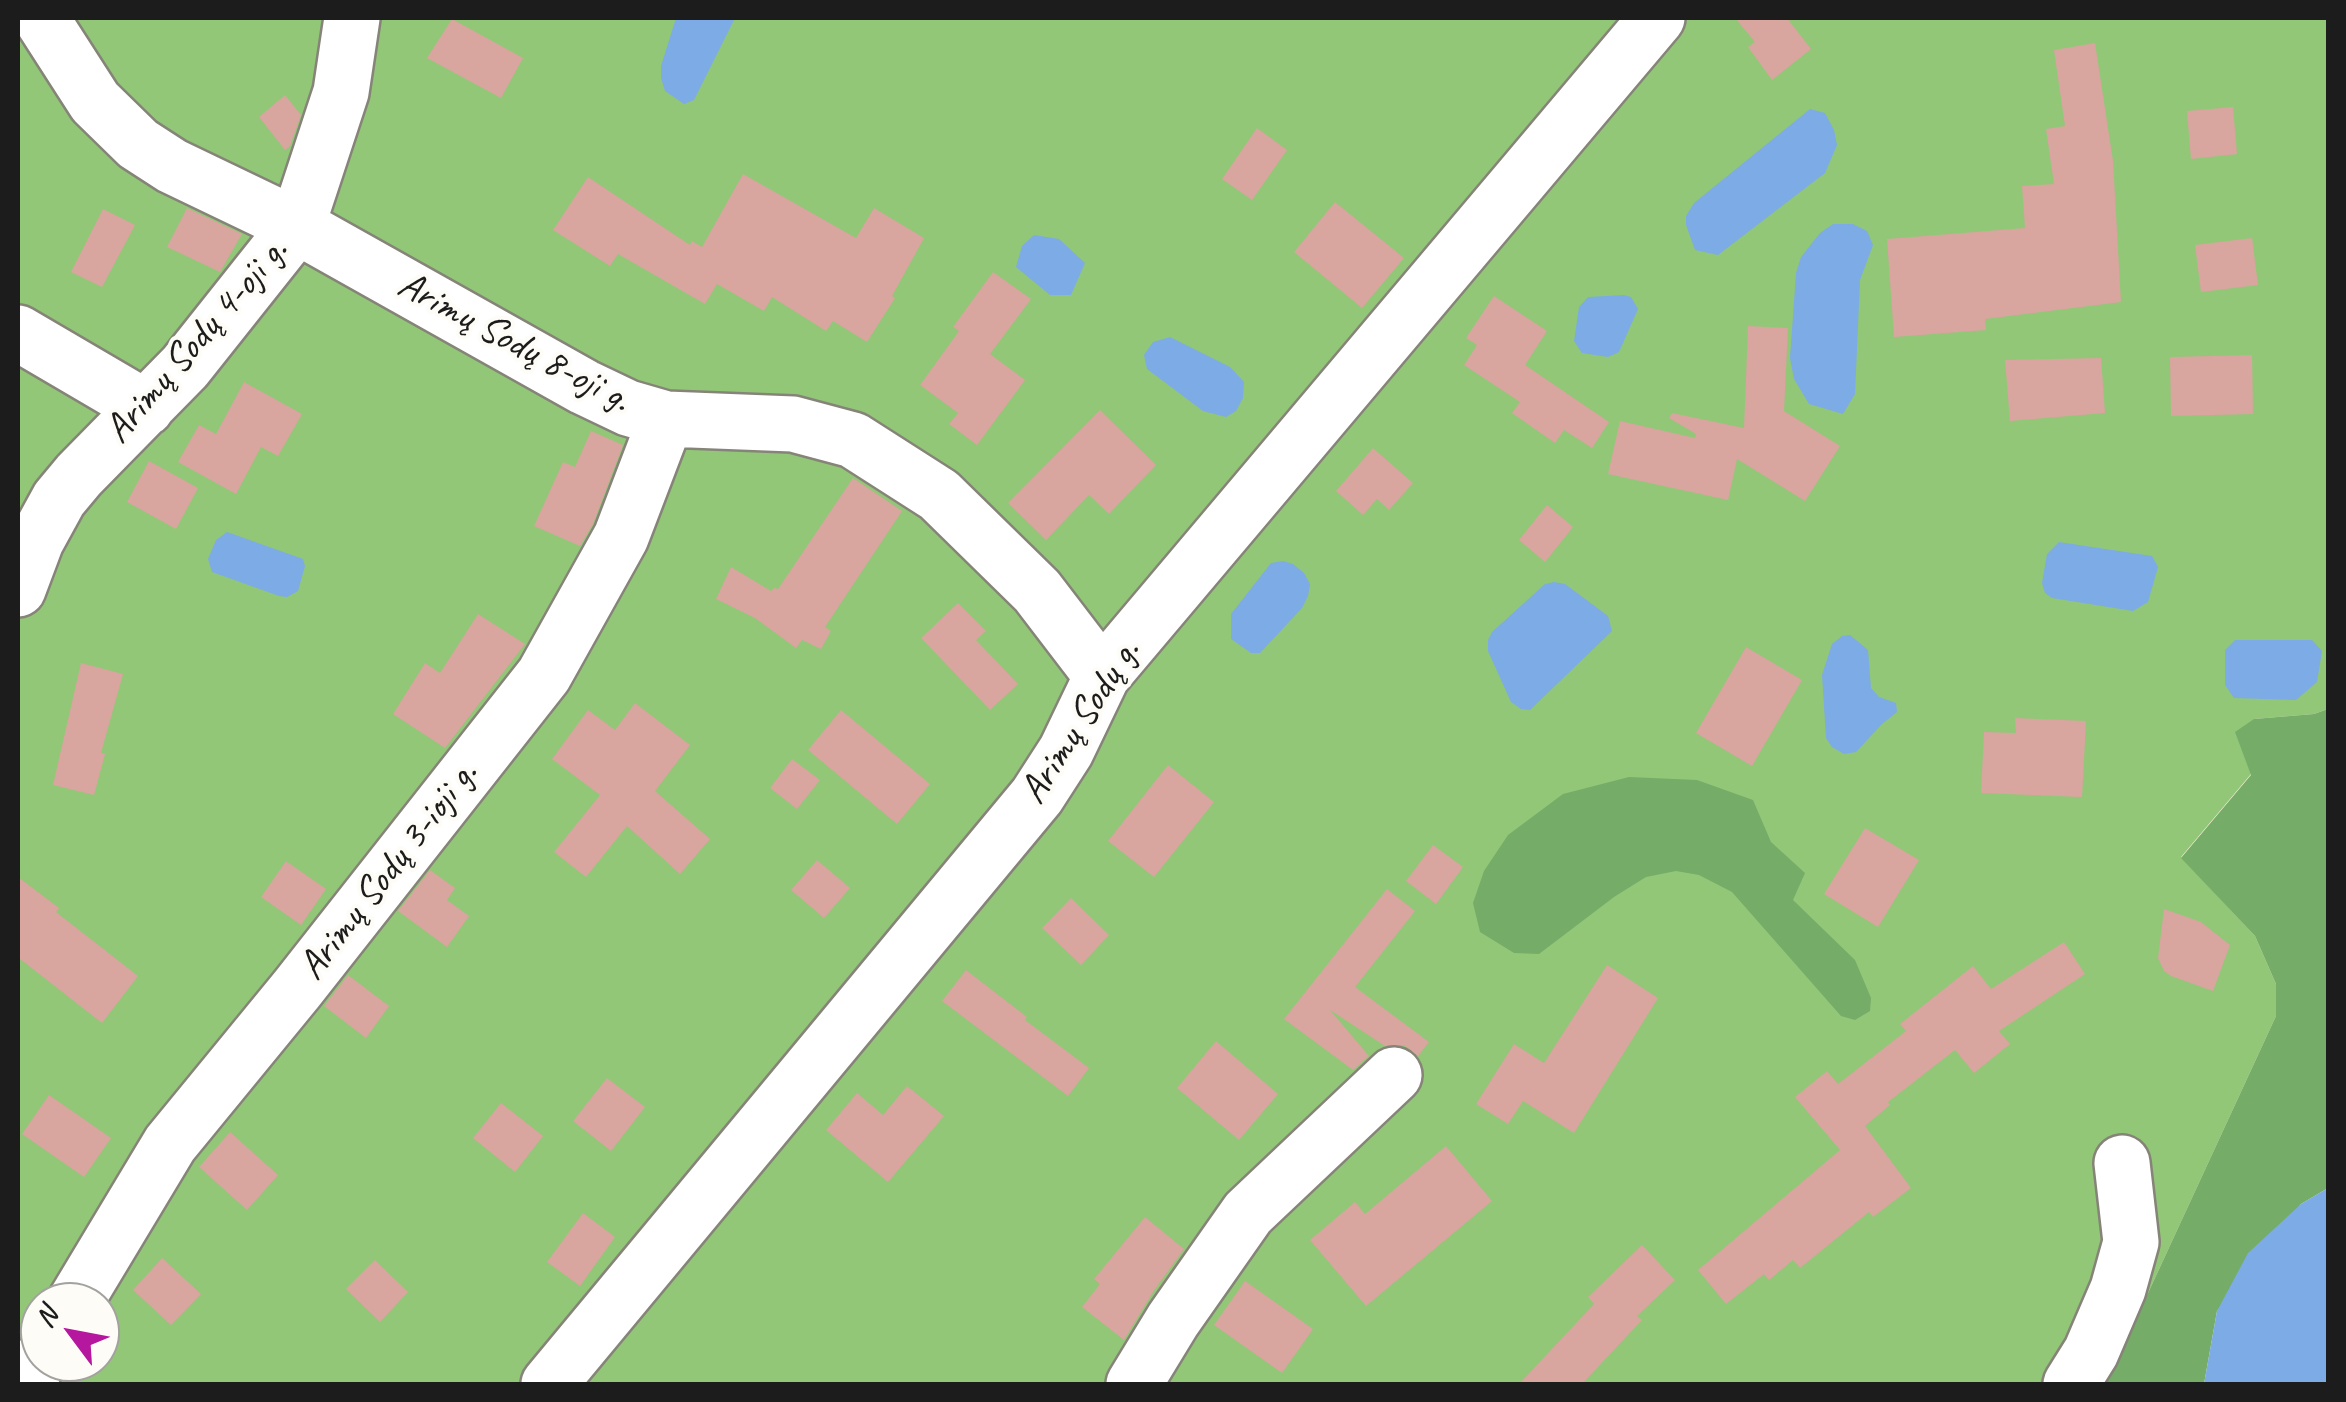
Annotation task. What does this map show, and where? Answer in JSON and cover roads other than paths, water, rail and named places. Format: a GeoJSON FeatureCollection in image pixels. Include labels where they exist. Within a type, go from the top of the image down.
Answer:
{"type":"FeatureCollection","features":[{"type":"Feature","properties":{"kind":"street","name":"Arimų Sodų 8-oji g."},"geometry":{"type":"LineString","coordinates":[[41,18],[95,102],[138,144],[172,166],[297,226],[584,387],[628,408],[666,418],[793,424],[853,440],[938,495],[1037,591],[1102,676]]}},
{"type":"Feature","properties":{"kind":"street","name":"Arimų Sodų 4-oji g."},"geometry":{"type":"LineString","coordinates":[[18,588],[36,541],[59,500],[185,367],[297,226],[340,92],[352,18]]}},
{"type":"Feature","properties":{"kind":"street","name":"Arimų Sodų g."},"geometry":{"type":"LineString","coordinates":[[548,1384],[1037,796],[1066,751],[1102,676],[1657,18]]}},
{"type":"Feature","properties":{"kind":"street"},"geometry":{"type":"LineString","coordinates":[[18,333],[146,408]]}},
{"type":"Feature","properties":{"kind":"street","name":"Arimų Sodų 3-ioji g."},"geometry":{"type":"LineString","coordinates":[[87,1282],[170,1144],[544,675],[621,537],[666,418]]}},
{"type":"Feature","properties":{"kind":"street"},"geometry":{"type":"LineString","coordinates":[[1134,1384],[1173,1320],[1248,1213],[1394,1075]]}},
{"type":"Feature","properties":{"kind":"street"},"geometry":{"type":"LineString","coordinates":[[2071,1384],[2091,1352],[2118,1289],[2131,1242],[2122,1162]]}},
{"type":"Feature","properties":{"kind":"water"},"geometry":{"type":"Polygon","coordinates":[[[676,18],[735,18],[694,100],[684,104],[665,91],[661,78],[676,18]]]}},
{"type":"Feature","properties":{"kind":"water"},"geometry":{"type":"Polygon","coordinates":[[[1810,109],[1825,113],[1834,130],[1837,145],[1825,173],[1718,255],[1695,250],[1686,225],[1686,216],[1694,203],[1810,109]]]}},
{"type":"Feature","properties":{"kind":"water"},"geometry":{"type":"Polygon","coordinates":[[[1833,224],[1853,224],[1867,231],[1873,245],[1860,280],[1855,394],[1843,414],[1809,404],[1794,379],[1790,358],[1796,273],[1801,257],[1820,233],[1833,224]]]}},
{"type":"Feature","properties":{"kind":"water"},"geometry":{"type":"Polygon","coordinates":[[[1034,235],[1059,239],[1085,263],[1071,295],[1050,295],[1016,267],[1022,246],[1034,235]]]}},
{"type":"Feature","properties":{"kind":"water"},"geometry":{"type":"Polygon","coordinates":[[[1588,297],[1631,297],[1638,309],[1619,352],[1608,357],[1582,353],[1574,341],[1579,307],[1588,297]]]}},
{"type":"Feature","properties":{"kind":"water"},"geometry":{"type":"Polygon","coordinates":[[[1170,337],[1230,367],[1244,382],[1243,398],[1236,411],[1226,417],[1203,411],[1147,369],[1144,355],[1153,342],[1170,337]]]}},
{"type":"Feature","properties":{"kind":"water"},"geometry":{"type":"Polygon","coordinates":[[[227,532],[303,559],[305,566],[298,591],[287,597],[279,596],[212,572],[208,559],[216,540],[227,532]]]}},
{"type":"Feature","properties":{"kind":"water"},"geometry":{"type":"Polygon","coordinates":[[[2059,542],[2152,556],[2158,567],[2148,602],[2133,611],[2052,598],[2045,593],[2042,583],[2047,554],[2059,542]]]}},
{"type":"Feature","properties":{"kind":"water"},"geometry":{"type":"Polygon","coordinates":[[[1283,561],[1304,573],[1310,584],[1308,596],[1302,608],[1260,653],[1251,653],[1231,639],[1231,614],[1271,563],[1283,561]]]}},
{"type":"Feature","properties":{"kind":"water"},"geometry":{"type":"Polygon","coordinates":[[[1545,584],[1565,584],[1608,616],[1612,631],[1530,710],[1521,709],[1511,702],[1488,651],[1488,640],[1545,584]]]}},
{"type":"Feature","properties":{"kind":"water"},"geometry":{"type":"Polygon","coordinates":[[[1850,635],[1868,650],[1871,688],[1879,697],[1896,703],[1897,712],[1856,752],[1844,754],[1826,738],[1822,675],[1832,644],[1850,635]]]}},
{"type":"Feature","properties":{"kind":"water"},"geometry":{"type":"Polygon","coordinates":[[[2235,640],[2312,640],[2322,651],[2317,682],[2296,700],[2234,698],[2225,685],[2225,650],[2235,640]]]}},
{"type":"Feature","properties":{"kind":"water"},"geometry":{"type":"Polygon","coordinates":[[[2328,1188],[2328,1384],[2204,1384],[2217,1311],[2248,1253],[2301,1204],[2328,1188]]]}}]}
